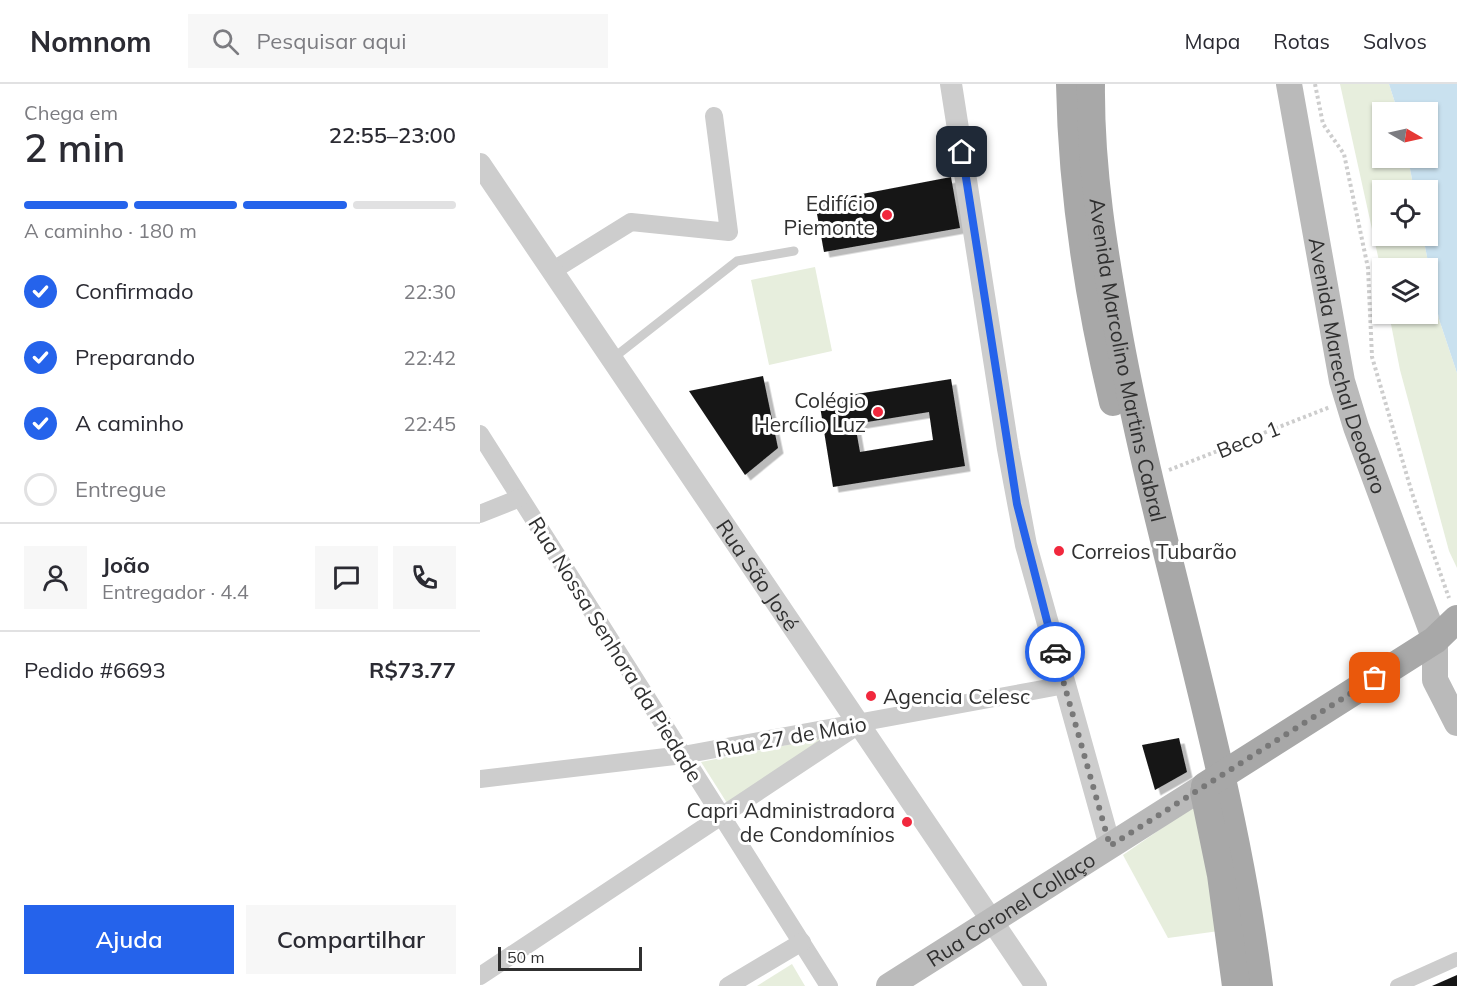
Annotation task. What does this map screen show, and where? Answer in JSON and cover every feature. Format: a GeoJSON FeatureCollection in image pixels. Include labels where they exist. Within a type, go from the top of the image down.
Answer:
{"type":"FeatureCollection","features":[{"type":"Feature","properties":{"kind":"main road","name":"Avenida Marcolino Martins Cabral"},"geometry":{"type":"LineString","coordinates":[[1070,84],[1073,162],[1087,283],[1104,364],[1252,933],[1259,986]]}},
{"type":"Feature","properties":{"kind":"main road","name":"Avenida Marcolino Martins Cabral"},"geometry":{"type":"LineString","coordinates":[[1091,84],[1093,150],[1105,255],[1125,372],[1212,781],[1221,875],[1236,986]]}},
{"type":"Feature","properties":{"kind":"main road","name":"Avenida Marechal Deodoro"},"geometry":{"type":"LineString","coordinates":[[1289,84],[1335,345],[1347,400],[1446,639]]}},
{"type":"Feature","properties":{"kind":"main road","name":"Rua Coronel Collaço"},"geometry":{"type":"LineString","coordinates":[[889,986],[1212,781],[1446,639],[1454,609]]}},
{"type":"Feature","properties":{"kind":"main road"},"geometry":{"type":"LineString","coordinates":[[1446,639],[1435,680],[1457,723]]}},
{"type":"Feature","properties":{"kind":"street"},"geometry":{"type":"LineString","coordinates":[[951,84],[1017,504],[1031,567],[1110,846]]}},
{"type":"Feature","properties":{"kind":"street"},"geometry":{"type":"LineString","coordinates":[[552,271],[631,222],[729,232],[714,116]]}},
{"type":"Feature","properties":{"kind":"street","name":"Rua São José"},"geometry":{"type":"LineString","coordinates":[[480,164],[1036,986]]}},
{"type":"Feature","properties":{"kind":"street","name":"Rua Nossa Senhora da Piedade"},"geometry":{"type":"LineString","coordinates":[[480,434],[829,986]]}},
{"type":"Feature","properties":{"kind":"street"},"geometry":{"type":"LineString","coordinates":[[480,514],[520,498]]}},
{"type":"Feature","properties":{"kind":"street","name":"Rua 27 de Maio"},"geometry":{"type":"LineString","coordinates":[[480,779],[683,755],[859,725],[1065,685]]}},
{"type":"Feature","properties":{"kind":"street"},"geometry":{"type":"LineString","coordinates":[[480,975],[859,725]]}},
{"type":"Feature","properties":{"kind":"street"},"geometry":{"type":"LineString","coordinates":[[728,986],[802,942]]}},
{"type":"Feature","properties":{"kind":"street"},"geometry":{"type":"LineString","coordinates":[[1397,986],[1457,959]]}},
{"type":"Feature","properties":{"kind":"lane"},"geometry":{"type":"LineString","coordinates":[[612,359],[737,261],[794,251]]}},
{"type":"Feature","properties":{"kind":"path"},"geometry":{"type":"LineString","coordinates":[[1315,84],[1323,124],[1344,154],[1368,268],[1372,357],[1413,493],[1454,609]]}},
{"type":"Feature","properties":{"kind":"path","name":"Beco 1"},"geometry":{"type":"LineString","coordinates":[[1149,478],[1347,400]]}},
{"type":"Feature","properties":{"kind":"green space"},"geometry":{"type":"Polygon","coordinates":[[[1340,84],[1389,84],[1395,102],[1372,102],[1372,168],[1410,168],[1412,180],[1372,180],[1372,229],[1340,84]]]}},
{"type":"Feature","properties":{"kind":"green space"},"geometry":{"type":"Polygon","coordinates":[[[1376,246],[1425,246],[1427,258],[1378,258],[1376,246]]]}},
{"type":"Feature","properties":{"kind":"green space"},"geometry":{"type":"Polygon","coordinates":[[[815,267],[832,351],[769,365],[751,280],[815,267]]]}},
{"type":"Feature","properties":{"kind":"green space"},"geometry":{"type":"Polygon","coordinates":[[[1438,314],[1457,373],[1457,568],[1449,551],[1400,370],[1391,324],[1438,324],[1438,314]]]}},
{"type":"Feature","properties":{"kind":"green space"},"geometry":{"type":"Polygon","coordinates":[[[827,737],[727,803],[701,762],[827,737]]]}},
{"type":"Feature","properties":{"kind":"green space"},"geometry":{"type":"Polygon","coordinates":[[[1194,806],[1219,931],[1168,938],[1123,855],[1194,806]]]}},
{"type":"Feature","properties":{"kind":"green space"},"geometry":{"type":"Polygon","coordinates":[[[792,964],[805,986],[757,986],[792,964]]]}},
{"type":"Feature","properties":{"kind":"water"},"geometry":{"type":"Polygon","coordinates":[[[1389,84],[1457,84],[1457,373],[1438,314],[1438,258],[1427,258],[1425,246],[1438,246],[1438,180],[1412,180],[1410,168],[1438,168],[1438,102],[1395,102],[1389,84]]]}},
{"type":"Feature","properties":{"kind":"building","name":"Edifício Piemonte"},"geometry":{"type":"Polygon","coordinates":[[[951,177],[960,228],[824,252],[815,203],[951,177]]]}},
{"type":"Feature","properties":{"kind":"building"},"geometry":{"type":"Polygon","coordinates":[[[763,376],[778,448],[745,475],[689,391],[763,376]]]}},
{"type":"Feature","properties":{"kind":"building"},"geometry":{"type":"Polygon","coordinates":[[[951,379],[965,466],[833,487],[819,400],[951,379]],[[929,412],[855,424],[860,452],[933,440],[929,412]]]}},
{"type":"Feature","properties":{"kind":"building"},"geometry":{"type":"Polygon","coordinates":[[[1179,738],[1187,772],[1155,790],[1142,745],[1179,738]]]}},
{"type":"Feature","properties":{"kind":"building"},"geometry":{"type":"Polygon","coordinates":[[[1457,975],[1457,986],[1432,986],[1457,975]]]}},
{"type":"Feature","properties":{"kind":"way so far"},"geometry":{"type":"LineString","coordinates":[[1055,652],[1110,846],[1375,678]]}},
{"type":"Feature","properties":{"kind":"place","name":"Edifício Piemonte"},"geometry":{"type":"Point","coordinates":[887,215]}},
{"type":"Feature","properties":{"kind":"place","name":"Colégio Hercílio Luz"},"geometry":{"type":"Point","coordinates":[878,412]}},
{"type":"Feature","properties":{"kind":"place","name":"Correios Tubarão"},"geometry":{"type":"Point","coordinates":[1059,551]}},
{"type":"Feature","properties":{"kind":"place","name":"Agencia Celesc"},"geometry":{"type":"Point","coordinates":[871,696]}},
{"type":"Feature","properties":{"kind":"place","name":"Capri Administradora de Condomínios"},"geometry":{"type":"Point","coordinates":[907,822]}},
{"type":"Feature","properties":{"kind":"route"},"geometry":{"type":"LineString","coordinates":[[962,152],[1017,504],[1055,652]]}}]}
